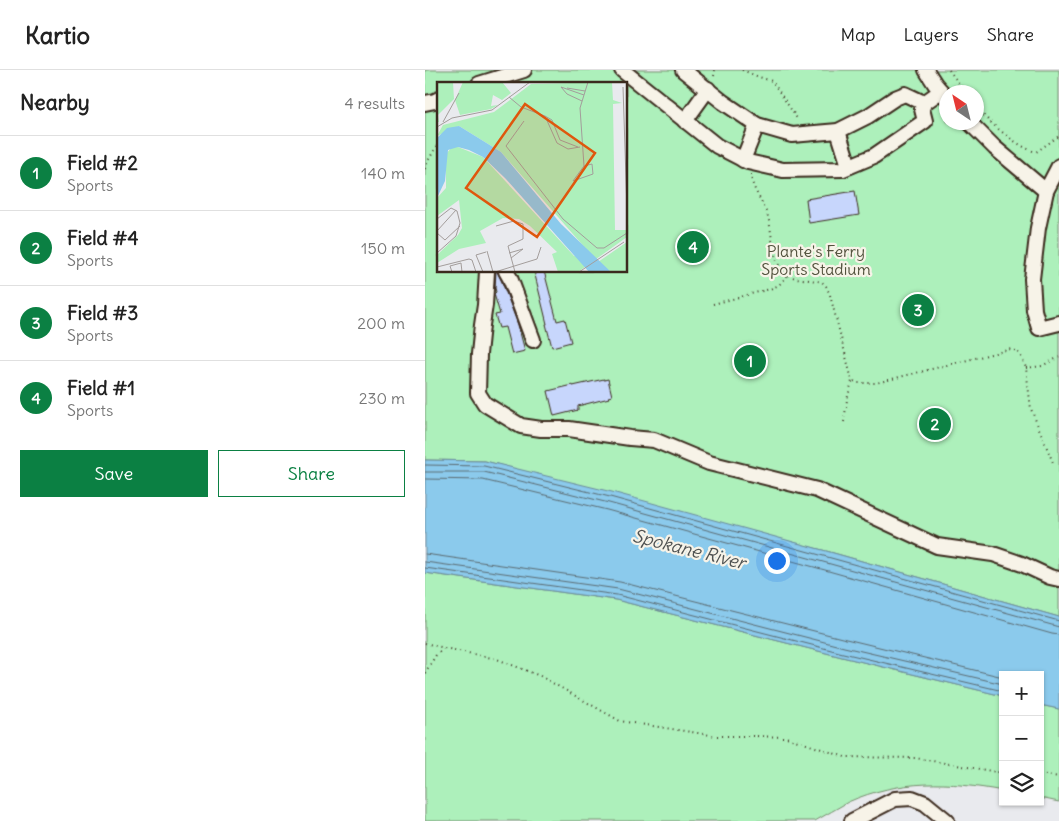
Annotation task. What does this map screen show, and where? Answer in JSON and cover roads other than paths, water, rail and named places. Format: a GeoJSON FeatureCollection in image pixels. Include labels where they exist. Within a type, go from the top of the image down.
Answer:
{"type":"FeatureCollection","features":[{"type":"Feature","properties":{"kind":"lane"},"geometry":{"type":"LineString","coordinates":[[485,82],[524,70]]}},
{"type":"Feature","properties":{"kind":"lane"},"geometry":{"type":"LineString","coordinates":[[622,70],[717,146],[748,161],[783,170],[843,169],[874,156],[925,121],[922,109],[924,103],[939,96]]}},
{"type":"Feature","properties":{"kind":"lane"},"geometry":{"type":"LineString","coordinates":[[683,70],[723,102],[757,125],[792,135],[838,132],[905,94],[924,103]]}},
{"type":"Feature","properties":{"kind":"lane"},"geometry":{"type":"LineString","coordinates":[[926,70],[939,88]]}},
{"type":"Feature","properties":{"kind":"lane"},"geometry":{"type":"LineString","coordinates":[[685,121],[707,89]]}},
{"type":"Feature","properties":{"kind":"lane"},"geometry":{"type":"LineString","coordinates":[[748,161],[757,125]]}},
{"type":"Feature","properties":{"kind":"lane"},"geometry":{"type":"LineString","coordinates":[[977,130],[995,148],[1046,191]]}},
{"type":"Feature","properties":{"kind":"lane"},"geometry":{"type":"LineString","coordinates":[[838,132],[849,166]]}},
{"type":"Feature","properties":{"kind":"lane"},"geometry":{"type":"LineString","coordinates":[[1059,166],[1046,191],[1038,228],[1032,279],[1033,310],[1039,328],[1059,322]]}},
{"type":"Feature","properties":{"kind":"lane"},"geometry":{"type":"LineString","coordinates":[[487,272],[479,354],[478,393],[485,404],[521,426],[541,429],[569,429],[654,440],[709,463],[817,490],[937,546],[993,554],[1059,579]]}},
{"type":"Feature","properties":{"kind":"lane"},"geometry":{"type":"LineString","coordinates":[[507,272],[533,340]]}},
{"type":"Feature","properties":{"kind":"lane"},"geometry":{"type":"LineString","coordinates":[[852,821],[895,799],[912,798],[925,803],[947,821]]}},
{"type":"Feature","properties":{"kind":"water","name":"Spokane River"},"geometry":{"type":"Polygon","coordinates":[[[425,460],[485,461],[612,492],[1059,617],[1059,709],[1044,706],[1044,671],[999,671],[999,695],[616,600],[425,573],[425,460]]]}},
{"type":"Feature","properties":{"kind":"place","name":"Field #1"},"geometry":{"type":"Point","coordinates":[693,247]}},
{"type":"Feature","properties":{"kind":"place","name":"Field #3"},"geometry":{"type":"Point","coordinates":[918,310]}},
{"type":"Feature","properties":{"kind":"place","name":"Field #2"},"geometry":{"type":"Point","coordinates":[750,361]}},
{"type":"Feature","properties":{"kind":"place","name":"Field #4"},"geometry":{"type":"Point","coordinates":[935,424]}},
{"type":"Feature","properties":{"kind":"park label","name":"Plante's Ferry Sports Stadium"},"geometry":{"type":"Point","coordinates":[816,260]}}]}
